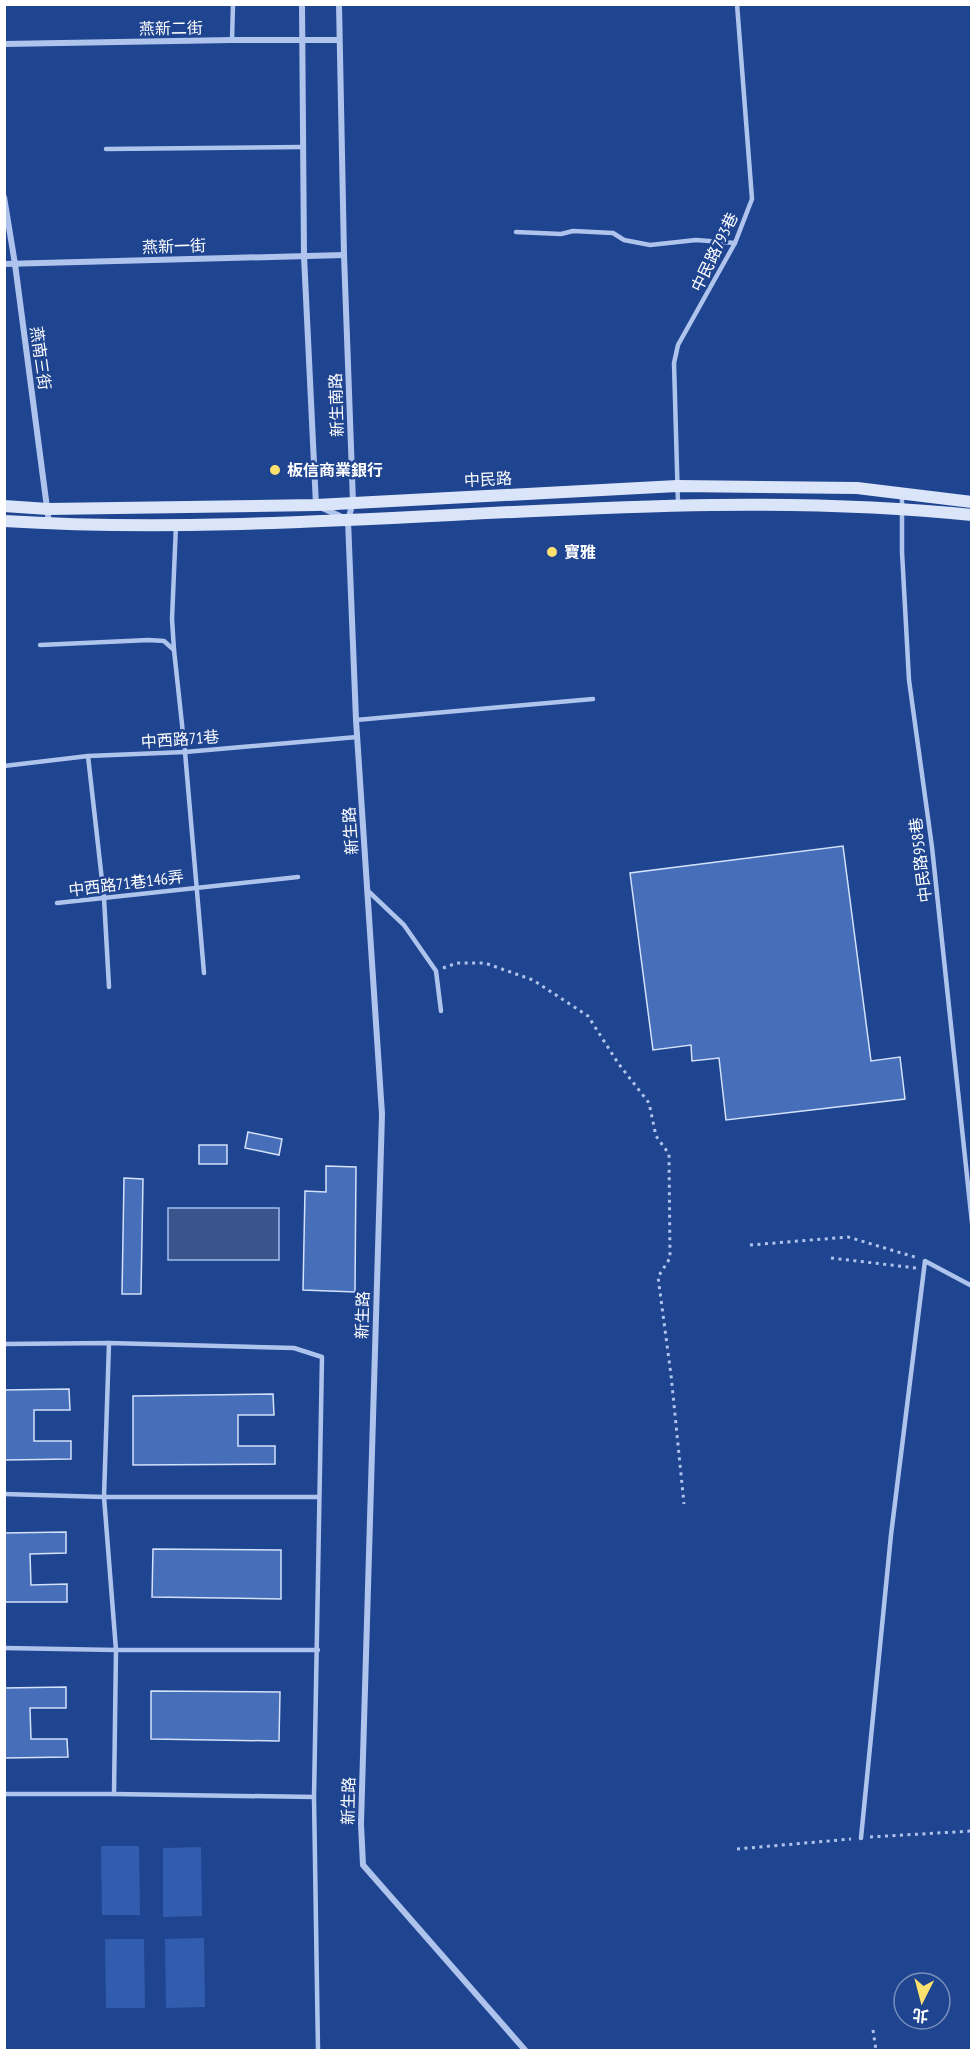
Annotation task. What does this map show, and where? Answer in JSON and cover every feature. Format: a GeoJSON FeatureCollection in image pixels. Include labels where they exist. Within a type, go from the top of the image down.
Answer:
{"type":"FeatureCollection","features":[{"type":"Feature","properties":{"kind":"main road","name":"中民路"},"geometry":{"type":"LineString","coordinates":[[4,506],[48,509],[316,505],[677,486],[857,488],[972,502]]}},
{"type":"Feature","properties":{"kind":"main road","name":"中民路"},"geometry":{"type":"LineString","coordinates":[[4,521],[49,524],[176,525],[348,520],[678,504],[855,506],[972,515]]}},
{"type":"Feature","properties":{"kind":"street","name":"新生南路"},"geometry":{"type":"LineString","coordinates":[[302,4],[304,256],[316,505]]}},
{"type":"Feature","properties":{"kind":"street","name":"新生南路"},"geometry":{"type":"LineString","coordinates":[[339,4],[344,255],[353,502],[348,520]]}},
{"type":"Feature","properties":{"kind":"street","name":"燕新二街"},"geometry":{"type":"LineString","coordinates":[[4,44],[339,40]]}},
{"type":"Feature","properties":{"kind":"street","name":"燕南三街"},"geometry":{"type":"LineString","coordinates":[[4,197],[49,524]]}},
{"type":"Feature","properties":{"kind":"street","name":"燕新一街"},"geometry":{"type":"LineString","coordinates":[[4,264],[344,255]]}},
{"type":"Feature","properties":{"kind":"street"},"geometry":{"type":"LineString","coordinates":[[316,505],[348,520]]}},
{"type":"Feature","properties":{"kind":"street","name":"新生路"},"geometry":{"type":"LineString","coordinates":[[348,520],[356,720],[382,1114],[361,1824],[363,1865],[525,2050]]}},
{"type":"Feature","properties":{"kind":"lane"},"geometry":{"type":"LineString","coordinates":[[232,40],[233,4]]}},
{"type":"Feature","properties":{"kind":"lane","name":"中民路793巷"},"geometry":{"type":"LineString","coordinates":[[678,504],[674,363],[678,345],[735,243],[752,199],[738,4]]}},
{"type":"Feature","properties":{"kind":"lane"},"geometry":{"type":"LineString","coordinates":[[106,149],[303,147]]}},
{"type":"Feature","properties":{"kind":"lane"},"geometry":{"type":"LineString","coordinates":[[516,232],[613,233],[624,240],[650,244],[696,240],[735,243]]}},
{"type":"Feature","properties":{"kind":"lane","name":"中民路958巷"},"geometry":{"type":"LineString","coordinates":[[902,494],[902,552],[909,680],[932,847],[972,1222]]}},
{"type":"Feature","properties":{"kind":"lane","name":"中西路71巷146弄"},"geometry":{"type":"LineString","coordinates":[[176,525],[172,619],[186,752],[204,973]]}},
{"type":"Feature","properties":{"kind":"lane"},"geometry":{"type":"LineString","coordinates":[[40,645],[149,640],[165,641],[174,650]]}},
{"type":"Feature","properties":{"kind":"lane"},"geometry":{"type":"LineString","coordinates":[[356,720],[593,699]]}},
{"type":"Feature","properties":{"kind":"lane","name":"中西路71巷"},"geometry":{"type":"LineString","coordinates":[[4,766],[88,756],[186,752],[357,737]]}},
{"type":"Feature","properties":{"kind":"lane"},"geometry":{"type":"LineString","coordinates":[[88,756],[104,898],[109,987]]}},
{"type":"Feature","properties":{"kind":"lane","name":"中西路71巷146弄"},"geometry":{"type":"LineString","coordinates":[[57,903],[298,877]]}},
{"type":"Feature","properties":{"kind":"lane"},"geometry":{"type":"LineString","coordinates":[[367,890],[404,925],[436,970],[441,1011]]}},
{"type":"Feature","properties":{"kind":"lane"},"geometry":{"type":"LineString","coordinates":[[861,1838],[891,1534],[925,1261],[972,1286]]}},
{"type":"Feature","properties":{"kind":"lane"},"geometry":{"type":"LineString","coordinates":[[4,1344],[109,1343],[294,1348],[322,1357],[314,1797],[318,2050]]}},
{"type":"Feature","properties":{"kind":"lane"},"geometry":{"type":"LineString","coordinates":[[109,1343],[104,1497],[116,1650],[114,1794]]}},
{"type":"Feature","properties":{"kind":"lane"},"geometry":{"type":"LineString","coordinates":[[4,1494],[104,1497],[318,1497]]}},
{"type":"Feature","properties":{"kind":"lane"},"geometry":{"type":"LineString","coordinates":[[4,1648],[318,1650]]}},
{"type":"Feature","properties":{"kind":"lane"},"geometry":{"type":"LineString","coordinates":[[4,1794],[314,1797]]}},
{"type":"Feature","properties":{"kind":"path"},"geometry":{"type":"LineString","coordinates":[[436,970],[457,963],[485,963],[533,980],[588,1016],[618,1063],[649,1103],[656,1136],[669,1154],[670,1258],[658,1277],[684,1504]]}},
{"type":"Feature","properties":{"kind":"path"},"geometry":{"type":"LineString","coordinates":[[750,1245],[848,1237],[925,1261]]}},
{"type":"Feature","properties":{"kind":"path"},"geometry":{"type":"LineString","coordinates":[[831,1258],[924,1269]]}},
{"type":"Feature","properties":{"kind":"path"},"geometry":{"type":"LineString","coordinates":[[873,2030],[876,2050]]}},
{"type":"Feature","properties":{"kind":"shaded area"},"geometry":{"type":"Polygon","coordinates":[[[168,1208],[279,1208],[279,1260],[168,1260],[168,1208]]]}},
{"type":"Feature","properties":{"kind":"shaded area"},"geometry":{"type":"Polygon","coordinates":[[[101,1846],[139,1846],[140,1915],[102,1915],[101,1846]]]}},
{"type":"Feature","properties":{"kind":"shaded area"},"geometry":{"type":"Polygon","coordinates":[[[201,1847],[202,1916],[163,1917],[163,1848],[201,1847]]]}},
{"type":"Feature","properties":{"kind":"shaded area"},"geometry":{"type":"Polygon","coordinates":[[[204,1938],[205,2007],[166,2008],[165,1939],[204,1938]]]}},
{"type":"Feature","properties":{"kind":"shaded area"},"geometry":{"type":"Polygon","coordinates":[[[105,1939],[144,1939],[145,2008],[106,2008],[105,1939]]]}},
{"type":"Feature","properties":{"kind":"building"},"geometry":{"type":"Polygon","coordinates":[[[843,846],[871,1061],[900,1057],[905,1099],[726,1120],[719,1058],[692,1061],[691,1045],[653,1050],[630,873],[843,846]]]}},
{"type":"Feature","properties":{"kind":"building"},"geometry":{"type":"Polygon","coordinates":[[[248,1132],[282,1139],[279,1155],[245,1148],[248,1132]]]}},
{"type":"Feature","properties":{"kind":"building"},"geometry":{"type":"Polygon","coordinates":[[[199,1145],[227,1145],[227,1164],[199,1164],[199,1145]]]}},
{"type":"Feature","properties":{"kind":"building"},"geometry":{"type":"Polygon","coordinates":[[[326,1166],[356,1167],[355,1292],[303,1290],[305,1191],[326,1192],[326,1166]]]}},
{"type":"Feature","properties":{"kind":"building"},"geometry":{"type":"Polygon","coordinates":[[[124,1178],[143,1179],[141,1294],[122,1294],[124,1178]]]}},
{"type":"Feature","properties":{"kind":"building"},"geometry":{"type":"Polygon","coordinates":[[[69,1389],[70,1410],[34,1410],[34,1441],[71,1441],[71,1459],[4,1460],[4,1390],[69,1389]]]}},
{"type":"Feature","properties":{"kind":"building"},"geometry":{"type":"Polygon","coordinates":[[[273,1394],[274,1415],[238,1415],[238,1446],[275,1446],[275,1464],[133,1465],[133,1396],[273,1394]]]}},
{"type":"Feature","properties":{"kind":"building"},"geometry":{"type":"Polygon","coordinates":[[[66,1532],[66,1553],[30,1554],[31,1585],[67,1584],[67,1602],[4,1602],[4,1533],[66,1532]]]}},
{"type":"Feature","properties":{"kind":"building"},"geometry":{"type":"Polygon","coordinates":[[[153,1549],[281,1550],[281,1599],[152,1597],[153,1549]]]}},
{"type":"Feature","properties":{"kind":"building"},"geometry":{"type":"Polygon","coordinates":[[[66,1687],[66,1708],[30,1708],[31,1739],[67,1739],[68,1757],[4,1758],[4,1688],[66,1687]]]}},
{"type":"Feature","properties":{"kind":"building"},"geometry":{"type":"Polygon","coordinates":[[[151,1691],[280,1692],[279,1741],[151,1739],[151,1691]]]}},
{"type":"Feature","properties":{"kind":"place","name":"板信商業銀行"},"geometry":{"type":"Point","coordinates":[275,470]}},
{"type":"Feature","properties":{"kind":"place","name":"寶雅"},"geometry":{"type":"Point","coordinates":[552,552]}}]}
